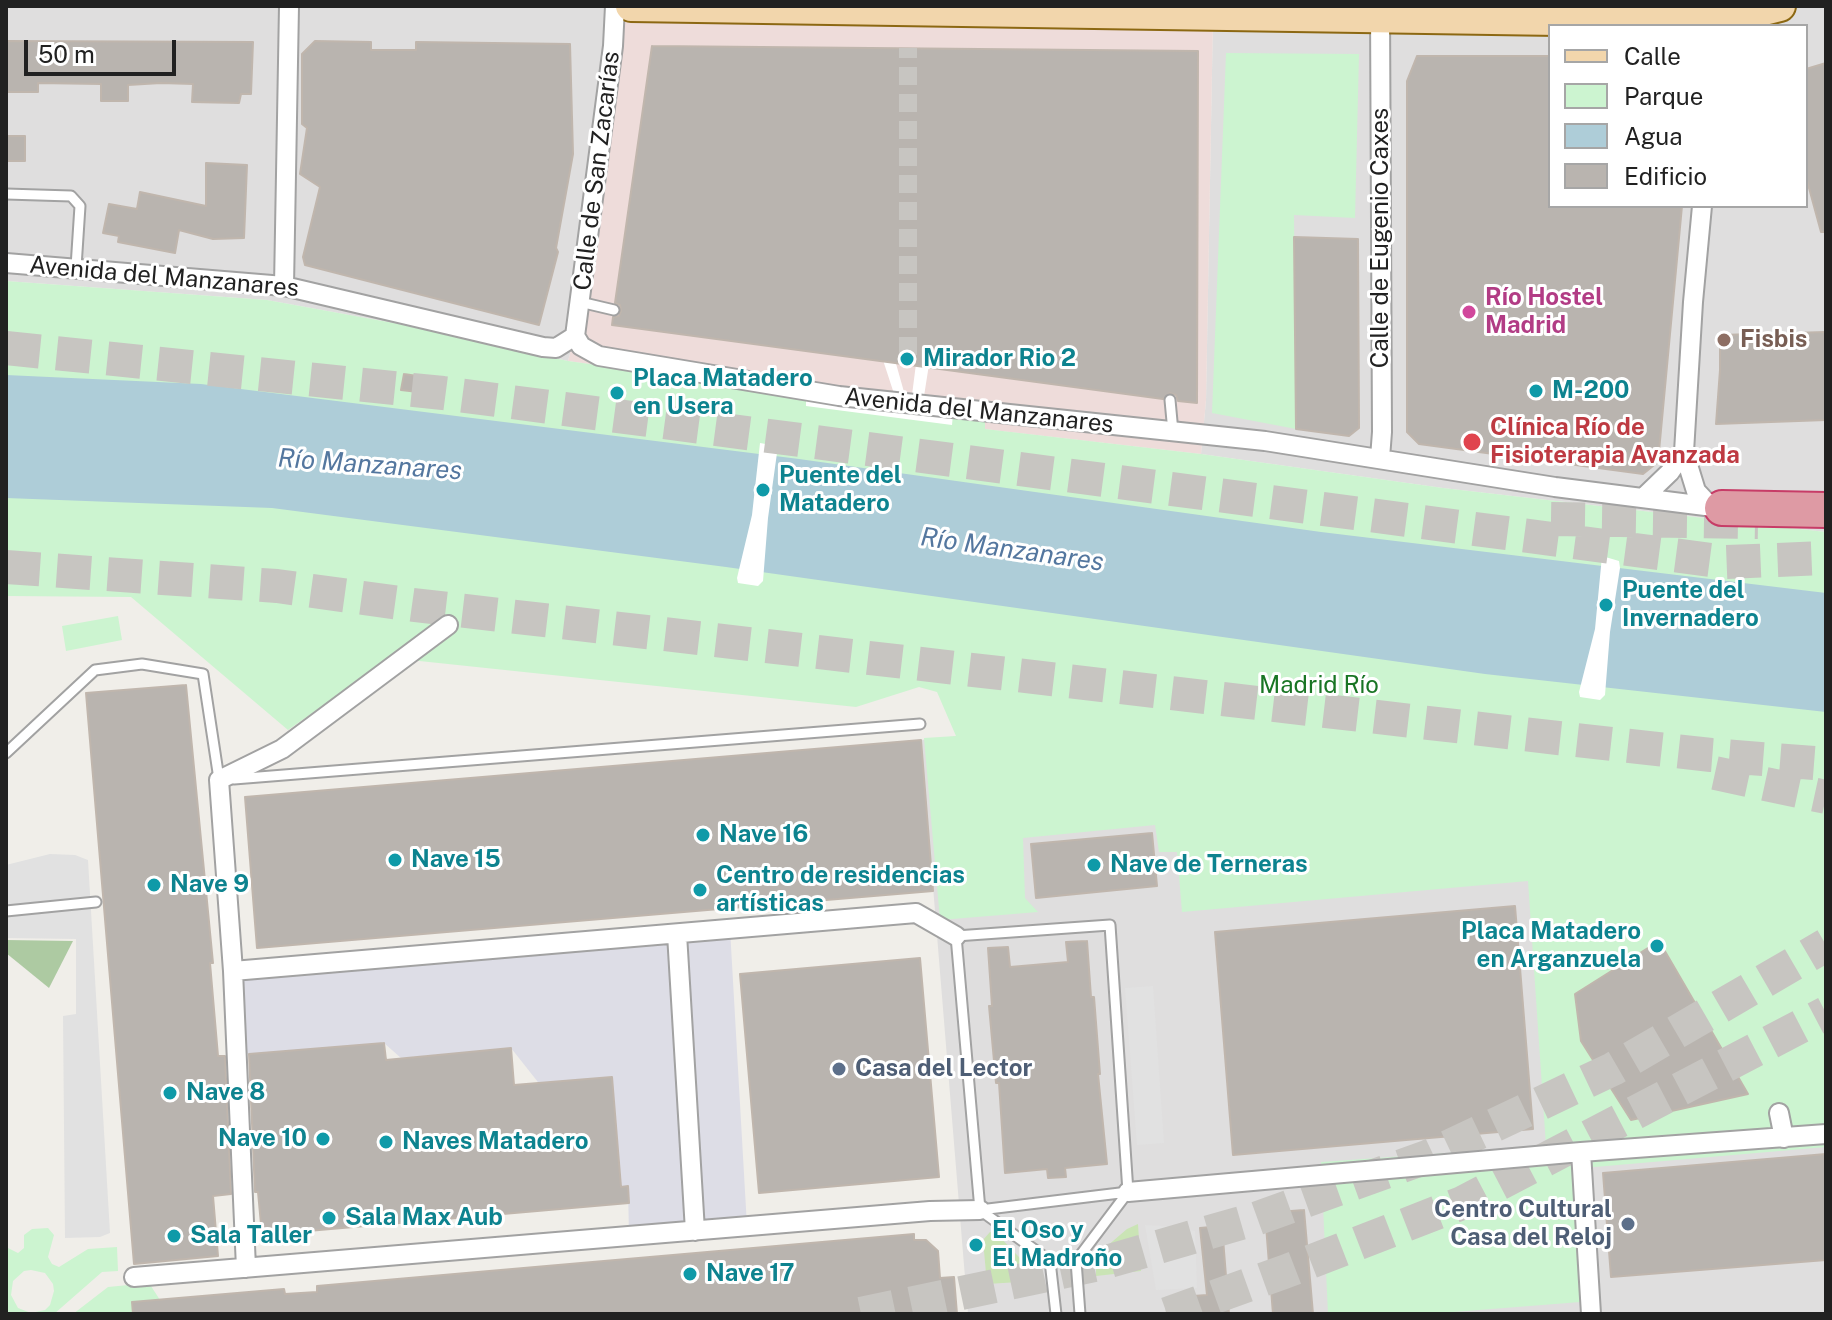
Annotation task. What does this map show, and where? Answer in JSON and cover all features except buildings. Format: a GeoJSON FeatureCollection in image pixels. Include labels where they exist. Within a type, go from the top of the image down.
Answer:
{"type":"FeatureCollection","features":[{"type":"Feature","properties":{"kind":"highway"},"geometry":{"type":"LineString","coordinates":[[1717,507],[1826,510]]}},
{"type":"Feature","properties":{"kind":"main road"},"geometry":{"type":"LineString","coordinates":[[631,6],[1624,14],[1719,18],[1780,6]]}},
{"type":"Feature","properties":{"kind":"street"},"geometry":{"type":"LineString","coordinates":[[284,286],[289,6]]}},
{"type":"Feature","properties":{"kind":"street","name":"Calle de San Zacarías"},"geometry":{"type":"LineString","coordinates":[[576,330],[613,46],[615,6]]}},
{"type":"Feature","properties":{"kind":"street","name":"Calle de Eugenio Caxes"},"geometry":{"type":"LineString","coordinates":[[1380,12],[1380,458]]}},
{"type":"Feature","properties":{"kind":"street"},"geometry":{"type":"LineString","coordinates":[[1702,208],[1684,452],[1696,491],[1717,507]]}},
{"type":"Feature","properties":{"kind":"street","name":"Avenida del Manzanares"},"geometry":{"type":"LineString","coordinates":[[6,263],[284,286],[543,347],[556,348],[576,330],[581,346],[599,356],[824,394],[1380,458],[1555,487],[1826,524]]}},
{"type":"Feature","properties":{"kind":"street"},"geometry":{"type":"LineString","coordinates":[[1643,498],[1670,472],[1684,452]]}},
{"type":"Feature","properties":{"kind":"street"},"geometry":{"type":"LineString","coordinates":[[246,1268],[233,971],[219,780],[282,749],[448,625]]}},
{"type":"Feature","properties":{"kind":"street"},"geometry":{"type":"LineString","coordinates":[[233,971],[916,913],[956,936]]}},
{"type":"Feature","properties":{"kind":"street"},"geometry":{"type":"LineString","coordinates":[[677,934],[695,1231]]}},
{"type":"Feature","properties":{"kind":"street"},"geometry":{"type":"LineString","coordinates":[[1779,1113],[1784,1138]]}},
{"type":"Feature","properties":{"kind":"street"},"geometry":{"type":"LineString","coordinates":[[1128,1192],[1826,1134]]}},
{"type":"Feature","properties":{"kind":"street"},"geometry":{"type":"LineString","coordinates":[[1581,1152],[1591,1314]]}},
{"type":"Feature","properties":{"kind":"street"},"geometry":{"type":"LineString","coordinates":[[134,1277],[959,1209],[980,1210]]}},
{"type":"Feature","properties":{"kind":"lane"},"geometry":{"type":"LineString","coordinates":[[6,194],[71,196],[80,206],[76,267]]}},
{"type":"Feature","properties":{"kind":"lane"},"geometry":{"type":"LineString","coordinates":[[580,302],[614,310]]}},
{"type":"Feature","properties":{"kind":"lane"},"geometry":{"type":"LineString","coordinates":[[1170,400],[1173,432]]}},
{"type":"Feature","properties":{"kind":"lane"},"geometry":{"type":"LineString","coordinates":[[6,753],[95,670],[142,664],[203,674],[219,780],[920,724]]}},
{"type":"Feature","properties":{"kind":"lane"},"geometry":{"type":"LineString","coordinates":[[6,911],[96,902]]}},
{"type":"Feature","properties":{"kind":"lane"},"geometry":{"type":"LineString","coordinates":[[1056,1314],[1050,1261],[980,1210],[956,936],[1110,925],[1128,1192],[1076,1261],[1080,1314]]}},
{"type":"Feature","properties":{"kind":"lane"},"geometry":{"type":"LineString","coordinates":[[980,1210],[1128,1192]]}},
{"type":"Feature","properties":{"kind":"shaded area"},"geometry":{"type":"Polygon","coordinates":[[[6,6],[615,6],[575,336],[568,361],[399,324],[267,300],[6,281],[6,6]]]}},
{"type":"Feature","properties":{"kind":"shaded area"},"geometry":{"type":"Polygon","coordinates":[[[615,6],[1213,16],[1206,400],[1201,454],[984,429],[985,420],[568,361],[575,336],[615,6]]]}},
{"type":"Feature","properties":{"kind":"shaded area"},"geometry":{"type":"Polygon","coordinates":[[[631,6],[1826,6],[1826,532],[1443,488],[1201,454],[1206,400],[1213,16],[631,6]]]}},
{"type":"Feature","properties":{"kind":"shaded area"},"geometry":{"type":"Polygon","coordinates":[[[997,732],[1826,784],[1826,1314],[968,1314],[921,740],[997,732]]]}},
{"type":"Feature","properties":{"kind":"shaded area"},"geometry":{"type":"Polygon","coordinates":[[[50,854],[75,855],[88,860],[110,1233],[100,1237],[65,1238],[63,1016],[76,1014],[76,939],[6,938],[6,865],[50,854]]]}},
{"type":"Feature","properties":{"kind":"shaded area"},"geometry":{"type":"Polygon","coordinates":[[[730,929],[747,1226],[629,1236],[628,1187],[621,1187],[511,1048],[401,1058],[384,1043],[246,1054],[240,971],[730,929]]]}},
{"type":"Feature","properties":{"kind":"shaded area"},"geometry":{"type":"Polygon","coordinates":[[[1153,986],[1164,1143],[1137,1145],[1125,988],[1153,986]]]}},
{"type":"Feature","properties":{"kind":"shaded area"},"geometry":{"type":"Polygon","coordinates":[[[1145,1225],[1195,1231],[1197,1288],[1156,1290],[1145,1225]]]}},
{"type":"Feature","properties":{"kind":"green space"},"geometry":{"type":"Polygon","coordinates":[[[1226,53],[1359,54],[1355,218],[1294,215],[1296,429],[1212,413],[1226,53]]]}},
{"type":"Feature","properties":{"kind":"green space","name":"Madrid Río"},"geometry":{"type":"Polygon","coordinates":[[[6,281],[267,300],[399,324],[568,361],[985,419],[985,429],[1201,454],[1443,488],[1826,532],[1826,1147],[1583,1168],[1593,1301],[1428,1314],[1328,1314],[1321,1162],[1546,1146],[1528,881],[1182,912],[1177,852],[1159,852],[1155,825],[1023,838],[1025,898],[1038,912],[940,920],[924,738],[956,736],[937,692],[919,687],[856,707],[391,658],[288,730],[131,597],[6,596],[6,281]]]}},
{"type":"Feature","properties":{"kind":"green space"},"geometry":{"type":"Polygon","coordinates":[[[118,616],[122,640],[66,651],[62,626],[118,616]]]}},
{"type":"Feature","properties":{"kind":"green space"},"geometry":{"type":"Polygon","coordinates":[[[6,940],[73,941],[49,988],[6,953],[6,940]]]}},
{"type":"Feature","properties":{"kind":"green space"},"geometry":{"type":"Polygon","coordinates":[[[1138,1224],[1141,1271],[1096,1276],[1096,1264],[1106,1247],[1138,1224]]]}},
{"type":"Feature","properties":{"kind":"green space"},"geometry":{"type":"Polygon","coordinates":[[[48,1228],[54,1235],[48,1257],[52,1264],[59,1267],[88,1249],[117,1247],[118,1271],[102,1272],[54,1314],[6,1314],[6,1247],[18,1253],[24,1248],[24,1235],[32,1229],[48,1228]],[[24,1271],[13,1281],[11,1295],[18,1308],[31,1313],[45,1310],[50,1305],[53,1284],[45,1273],[24,1271]]]}},
{"type":"Feature","properties":{"kind":"green space"},"geometry":{"type":"Polygon","coordinates":[[[990,1232],[996,1233],[1038,1277],[1035,1281],[987,1284],[983,1240],[990,1232]]]}},
{"type":"Feature","properties":{"kind":"green space"},"geometry":{"type":"Polygon","coordinates":[[[149,1283],[160,1300],[162,1314],[73,1314],[108,1287],[149,1283]]]}},
{"type":"Feature","properties":{"kind":"water","name":"Río Manzanares"},"geometry":{"type":"Polygon","coordinates":[[[6,375],[201,384],[799,459],[1321,532],[1826,593],[1826,712],[1485,674],[726,567],[272,508],[6,498],[6,375]]]}},
{"type":"Feature","properties":{"kind":"pier"},"geometry":{"type":"Polygon","coordinates":[[[893,353],[906,399],[912,395],[917,356],[930,358],[922,409],[953,414],[952,425],[806,406],[806,395],[898,406],[882,357],[893,353]]]}},
{"type":"Feature","properties":{"kind":"pier","name":"Puente del Matadero"},"geometry":{"type":"Polygon","coordinates":[[[760,443],[777,446],[777,453],[763,581],[758,586],[738,583],[737,578],[752,515],[760,443]]]}},
{"type":"Feature","properties":{"kind":"pier","name":"Puente del Invernadero"},"geometry":{"type":"Polygon","coordinates":[[[1602,556],[1619,561],[1620,568],[1610,632],[1605,695],[1600,700],[1580,697],[1579,692],[1595,629],[1602,556]]]}},
{"type":"Feature","properties":{"kind":"tunnel"},"geometry":{"type":"LineString","coordinates":[[908,48],[908,355]]}},
{"type":"Feature","properties":{"kind":"tunnel"},"geometry":{"type":"LineString","coordinates":[[6,348],[443,393],[1726,562],[1826,558]]}},
{"type":"Feature","properties":{"kind":"tunnel"},"geometry":{"type":"LineString","coordinates":[[1551,519],[1758,522]]}},
{"type":"Feature","properties":{"kind":"tunnel"},"geometry":{"type":"LineString","coordinates":[[6,567],[277,586],[414,605],[1558,738],[1826,764]]}},
{"type":"Feature","properties":{"kind":"tunnel"},"geometry":{"type":"LineString","coordinates":[[1715,773],[1826,797]]}},
{"type":"Feature","properties":{"kind":"tunnel"},"geometry":{"type":"LineString","coordinates":[[861,1314],[1099,1264],[1255,1219],[1427,1157],[1613,1069],[1826,945]]}},
{"type":"Feature","properties":{"kind":"tunnel"},"geometry":{"type":"LineString","coordinates":[[1167,1314],[1462,1203],[1826,1013]]}},
{"type":"Feature","properties":{"kind":"place","name":"Río Hostel Madrid"},"geometry":{"type":"Point","coordinates":[1469,312]}},
{"type":"Feature","properties":{"kind":"place","name":"Fisbis"},"geometry":{"type":"Point","coordinates":[1724,340]}},
{"type":"Feature","properties":{"kind":"place","name":"Mirador Rio 2"},"geometry":{"type":"Point","coordinates":[907,359]}},
{"type":"Feature","properties":{"kind":"place","name":"M-200"},"geometry":{"type":"Point","coordinates":[1536,391]}},
{"type":"Feature","properties":{"kind":"place","name":"Placa Matadero en Usera"},"geometry":{"type":"Point","coordinates":[617,393]}},
{"type":"Feature","properties":{"kind":"place","name":"Clínica Río de Fisioterapia Avanzada"},"geometry":{"type":"Point","coordinates":[1472,442]}},
{"type":"Feature","properties":{"kind":"place","name":"Puente del Matadero"},"geometry":{"type":"Point","coordinates":[763,490]}},
{"type":"Feature","properties":{"kind":"place","name":"Puente del Invernadero"},"geometry":{"type":"Point","coordinates":[1606,605]}},
{"type":"Feature","properties":{"kind":"place","name":"Nave 16"},"geometry":{"type":"Point","coordinates":[703,835]}},
{"type":"Feature","properties":{"kind":"place","name":"Nave 15"},"geometry":{"type":"Point","coordinates":[395,860]}},
{"type":"Feature","properties":{"kind":"place","name":"Nave de Terneras"},"geometry":{"type":"Point","coordinates":[1094,865]}},
{"type":"Feature","properties":{"kind":"place","name":"Nave 9"},"geometry":{"type":"Point","coordinates":[154,885]}},
{"type":"Feature","properties":{"kind":"place","name":"Centro de residencias artísticas"},"geometry":{"type":"Point","coordinates":[700,890]}},
{"type":"Feature","properties":{"kind":"place","name":"Placa Matadero en Arganzuela"},"geometry":{"type":"Point","coordinates":[1657,946]}},
{"type":"Feature","properties":{"kind":"place","name":"Casa del Lector"},"geometry":{"type":"Point","coordinates":[839,1069]}},
{"type":"Feature","properties":{"kind":"place","name":"Nave 8"},"geometry":{"type":"Point","coordinates":[170,1093]}},
{"type":"Feature","properties":{"kind":"place","name":"Nave 10"},"geometry":{"type":"Point","coordinates":[323,1139]}},
{"type":"Feature","properties":{"kind":"place","name":"Naves Matadero"},"geometry":{"type":"Point","coordinates":[386,1142]}},
{"type":"Feature","properties":{"kind":"place","name":"Sala Max Aub"},"geometry":{"type":"Point","coordinates":[329,1218]}},
{"type":"Feature","properties":{"kind":"place","name":"Centro Cultural Casa del Reloj"},"geometry":{"type":"Point","coordinates":[1628,1224]}},
{"type":"Feature","properties":{"kind":"place","name":"Sala Taller"},"geometry":{"type":"Point","coordinates":[174,1236]}},
{"type":"Feature","properties":{"kind":"place","name":"El Oso y El Madroño"},"geometry":{"type":"Point","coordinates":[976,1245]}},
{"type":"Feature","properties":{"kind":"place","name":"Nave 17"},"geometry":{"type":"Point","coordinates":[690,1274]}}]}
